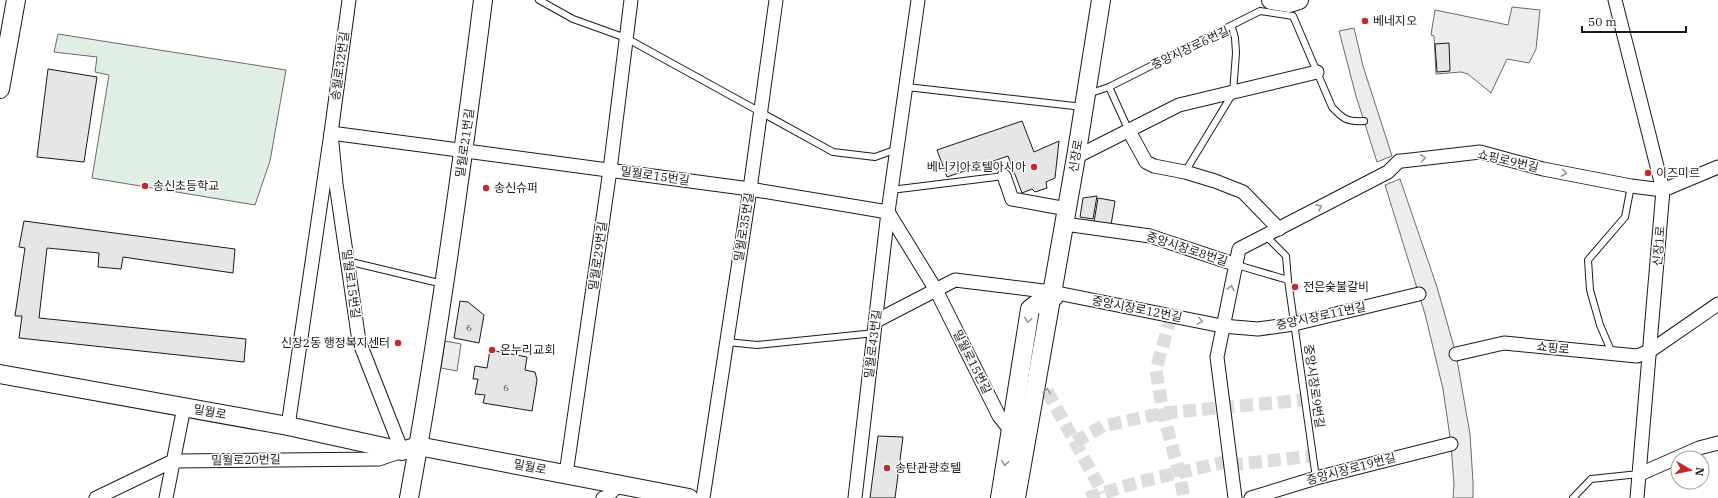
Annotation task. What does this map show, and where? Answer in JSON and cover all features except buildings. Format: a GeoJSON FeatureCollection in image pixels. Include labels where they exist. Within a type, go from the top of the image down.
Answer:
{"type":"FeatureCollection","features":[{"type":"Feature","properties":{"kind":"street"},"geometry":{"type":"LineString","coordinates":[[0,82],[16,0]]}},
{"type":"Feature","properties":{"kind":"street","name":"송월로32번길"},"geometry":{"type":"LineString","coordinates":[[331,133],[349,0]]}},
{"type":"Feature","properties":{"kind":"street","name":"밀월로21번길"},"geometry":{"type":"LineString","coordinates":[[410,449],[444,285],[464,151],[483,0]]}},
{"type":"Feature","properties":{"kind":"street","name":"밀월로29번길"},"geometry":{"type":"LineString","coordinates":[[566,474],[610,170],[631,0]]}},
{"type":"Feature","properties":{"kind":"street","name":"밀월로35번길"},"geometry":{"type":"LineString","coordinates":[[703,498],[750,189],[759,112],[776,0]]}},
{"type":"Feature","properties":{"kind":"street","name":"밀월로43번길"},"geometry":{"type":"LineString","coordinates":[[855,498],[888,212],[907,87],[918,0]]}},
{"type":"Feature","properties":{"kind":"street","name":"신장로"},"geometry":{"type":"LineString","coordinates":[[1016,498],[1086,101],[1101,0]]}},
{"type":"Feature","properties":{"kind":"street"},"geometry":{"type":"LineString","coordinates":[[1271,0],[1290,3],[1296,8]]}},
{"type":"Feature","properties":{"kind":"street","name":"신장1로"},"geometry":{"type":"LineString","coordinates":[[1615,0],[1663,190],[1637,498]]}},
{"type":"Feature","properties":{"kind":"street"},"geometry":{"type":"LineString","coordinates":[[1076,157],[1179,105],[1317,72]]}},
{"type":"Feature","properties":{"kind":"street"},"geometry":{"type":"LineString","coordinates":[[1129,131],[1146,162],[1154,166],[1185,172],[1215,181],[1244,192],[1279,228]]}},
{"type":"Feature","properties":{"kind":"street"},"geometry":{"type":"LineString","coordinates":[[288,426],[331,133]]}},
{"type":"Feature","properties":{"kind":"street","name":"밀월로15번길"},"geometry":{"type":"LineString","coordinates":[[410,449],[359,341],[336,184],[331,133],[750,189],[888,212],[936,290],[999,416],[1011,431]]}},
{"type":"Feature","properties":{"kind":"street","name":"쇼핑로9번길"},"geometry":{"type":"LineString","coordinates":[[1237,265],[1239,249],[1388,172],[1399,161],[1433,156],[1480,152],[1542,169],[1631,186],[1663,190]]}},
{"type":"Feature","properties":{"kind":"street"},"geometry":{"type":"LineString","coordinates":[[1663,190],[1718,167]]}},
{"type":"Feature","properties":{"kind":"street","name":"중앙시장로8번길"},"geometry":{"type":"LineString","coordinates":[[1004,176],[1012,199],[1066,216],[1150,236],[1237,265]]}},
{"type":"Feature","properties":{"kind":"street"},"geometry":{"type":"LineString","coordinates":[[1235,498],[1217,357],[1222,326],[1237,265]]}},
{"type":"Feature","properties":{"kind":"street"},"geometry":{"type":"LineString","coordinates":[[875,327],[955,280],[1052,292]]}},
{"type":"Feature","properties":{"kind":"street"},"geometry":{"type":"LineString","coordinates":[[1000,498],[1030,309],[1052,292]]}},
{"type":"Feature","properties":{"kind":"street"},"geometry":{"type":"LineString","coordinates":[[1028,498],[1060,313],[1052,292]]}},
{"type":"Feature","properties":{"kind":"street","name":"중앙시장로12번길"},"geometry":{"type":"LineString","coordinates":[[1052,292],[1222,326]]}},
{"type":"Feature","properties":{"kind":"street","name":"중앙시장로11번길"},"geometry":{"type":"LineString","coordinates":[[1222,326],[1258,329],[1294,324],[1419,294]]}},
{"type":"Feature","properties":{"kind":"street"},"geometry":{"type":"LineString","coordinates":[[1650,351],[1718,304]]}},
{"type":"Feature","properties":{"kind":"street","name":"쇼핑로"},"geometry":{"type":"LineString","coordinates":[[1456,354],[1504,343],[1637,356],[1650,351]]}},
{"type":"Feature","properties":{"kind":"street","name":"밀월로"},"geometry":{"type":"LineString","coordinates":[[0,374],[410,449],[566,474],[689,498]]}},
{"type":"Feature","properties":{"kind":"street"},"geometry":{"type":"LineString","coordinates":[[166,498],[184,407]]}},
{"type":"Feature","properties":{"kind":"street"},"geometry":{"type":"LineString","coordinates":[[1640,474],[1699,448],[1718,443]]}},
{"type":"Feature","properties":{"kind":"street","name":"중앙시장로19번길"},"geometry":{"type":"LineString","coordinates":[[1251,498],[1316,478],[1451,444]]}},
{"type":"Feature","properties":{"kind":"street"},"geometry":{"type":"LineString","coordinates":[[409,498],[410,449]]}},
{"type":"Feature","properties":{"kind":"street","name":"밀월로20번길"},"geometry":{"type":"LineString","coordinates":[[96,498],[173,461],[379,459],[410,449]]}},
{"type":"Feature","properties":{"kind":"street"},"geometry":{"type":"LineString","coordinates":[[603,498],[607,497],[618,485]]}},
{"type":"Feature","properties":{"kind":"lane"},"geometry":{"type":"LineString","coordinates":[[539,0],[573,19],[626,38],[833,152],[875,157],[897,149]]}},
{"type":"Feature","properties":{"kind":"lane"},"geometry":{"type":"LineString","coordinates":[[1232,26],[1260,11],[1296,8],[1317,72],[1332,106],[1342,118],[1353,121],[1364,121]]}},
{"type":"Feature","properties":{"kind":"lane","name":"중앙시장로6번길"},"geometry":{"type":"LineString","coordinates":[[1086,101],[1109,87],[1232,26],[1235,38],[1236,53],[1233,93],[1185,172]]}},
{"type":"Feature","properties":{"kind":"lane"},"geometry":{"type":"LineString","coordinates":[[907,87],[1086,101]]}},
{"type":"Feature","properties":{"kind":"lane"},"geometry":{"type":"LineString","coordinates":[[1109,87],[1129,131]]}},
{"type":"Feature","properties":{"kind":"lane"},"geometry":{"type":"LineString","coordinates":[[891,190],[1004,176]]}},
{"type":"Feature","properties":{"kind":"lane"},"geometry":{"type":"LineString","coordinates":[[1612,353],[1600,325],[1590,290],[1588,260],[1625,217],[1631,186]]}},
{"type":"Feature","properties":{"kind":"lane","name":"중앙시장로9번길"},"geometry":{"type":"LineString","coordinates":[[1265,235],[1286,256],[1288,280],[1316,478]]}},
{"type":"Feature","properties":{"kind":"lane"},"geometry":{"type":"LineString","coordinates":[[348,261],[444,285]]}},
{"type":"Feature","properties":{"kind":"lane"},"geometry":{"type":"LineString","coordinates":[[1237,265],[1288,280]]}},
{"type":"Feature","properties":{"kind":"lane"},"geometry":{"type":"LineString","coordinates":[[726,342],[757,345],[875,327]]}},
{"type":"Feature","properties":{"kind":"lane"},"geometry":{"type":"LineString","coordinates":[[1573,498],[1592,479],[1640,474]]}},
{"type":"Feature","properties":{"kind":"green space"},"geometry":{"type":"Polygon","coordinates":[[[58,34],[286,70],[270,161],[255,205],[92,178],[109,75],[95,72],[97,57],[54,52],[58,34]]]}},
{"type":"Feature","properties":{"kind":"shaded area"},"geometry":{"type":"Polygon","coordinates":[[[1512,7],[1540,10],[1536,49],[1529,63],[1507,59],[1491,93],[1468,74],[1461,72],[1436,74],[1434,36],[1431,35],[1435,10],[1508,25],[1512,7]]]}},
{"type":"Feature","properties":{"kind":"shaded area"},"geometry":{"type":"Polygon","coordinates":[[[1354,28],[1363,66],[1392,156],[1377,162],[1356,96],[1339,31],[1354,28]]]}},
{"type":"Feature","properties":{"kind":"shaded area"},"geometry":{"type":"Polygon","coordinates":[[[1400,179],[1437,287],[1456,354],[1470,434],[1473,498],[1453,498],[1454,485],[1451,444],[1443,389],[1425,314],[1385,185],[1400,179]]]}},
{"type":"Feature","properties":{"kind":"shaded area"},"geometry":{"type":"Polygon","coordinates":[[[445,341],[461,344],[457,371],[441,368],[445,341]]]}},
{"type":"Feature","properties":{"kind":"tunnel"},"geometry":{"type":"LineString","coordinates":[[1171,316],[1156,370],[1163,413],[1179,472],[1184,498]]}},
{"type":"Feature","properties":{"kind":"tunnel"},"geometry":{"type":"LineString","coordinates":[[1047,391],[1103,493]]}},
{"type":"Feature","properties":{"kind":"tunnel"},"geometry":{"type":"LineString","coordinates":[[1075,442],[1103,426],[1163,413],[1304,400]]}},
{"type":"Feature","properties":{"kind":"tunnel"},"geometry":{"type":"LineString","coordinates":[[1230,465],[1313,456]]}},
{"type":"Feature","properties":{"kind":"tunnel"},"geometry":{"type":"LineString","coordinates":[[1087,498],[1139,482],[1229,461]]}},
{"type":"Feature","properties":{"kind":"place","name":"베네지오"},"geometry":{"type":"Point","coordinates":[1365,21]}},
{"type":"Feature","properties":{"kind":"place","name":"베니키아호텔아시아"},"geometry":{"type":"Point","coordinates":[1034,167]}},
{"type":"Feature","properties":{"kind":"place","name":"이즈미르"},"geometry":{"type":"Point","coordinates":[1648,173]}},
{"type":"Feature","properties":{"kind":"place","name":"송신초등학교"},"geometry":{"type":"Point","coordinates":[145,186]}},
{"type":"Feature","properties":{"kind":"place","name":"송신슈퍼"},"geometry":{"type":"Point","coordinates":[486,188]}},
{"type":"Feature","properties":{"kind":"place","name":"전은숮불갈비"},"geometry":{"type":"Point","coordinates":[1295,287]}},
{"type":"Feature","properties":{"kind":"place","name":"신장2동 행정복지센터"},"geometry":{"type":"Point","coordinates":[398,343]}},
{"type":"Feature","properties":{"kind":"place","name":"온누리교회"},"geometry":{"type":"Point","coordinates":[492,350]}},
{"type":"Feature","properties":{"kind":"place","name":"송탄관광호텔"},"geometry":{"type":"Point","coordinates":[887,468]}}]}
